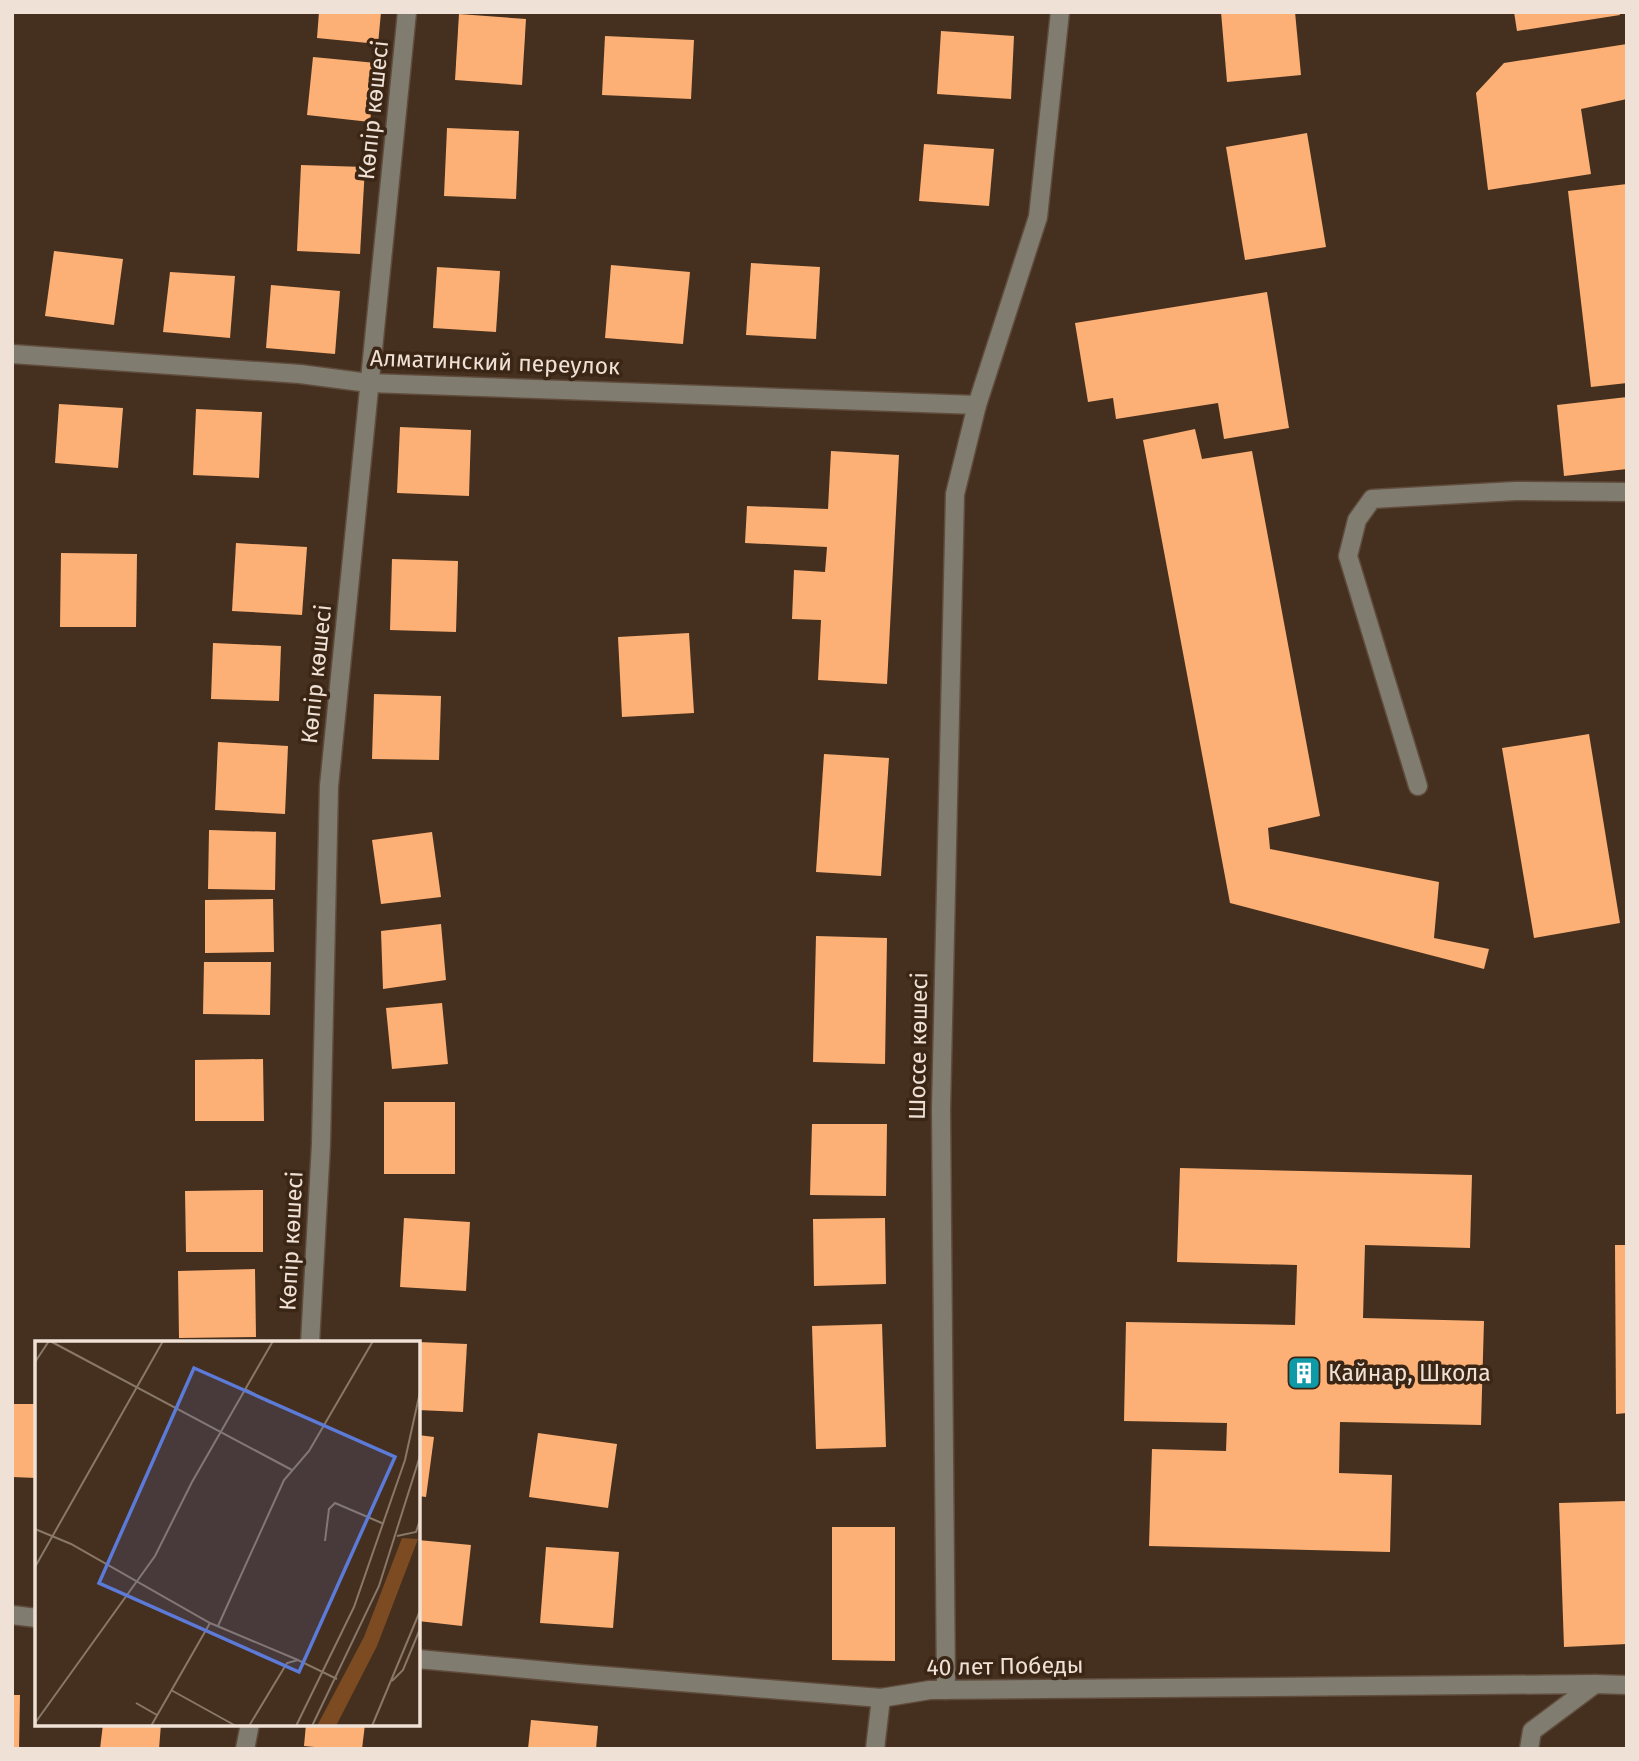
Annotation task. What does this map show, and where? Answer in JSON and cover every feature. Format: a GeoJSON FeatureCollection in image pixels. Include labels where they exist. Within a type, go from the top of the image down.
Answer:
{"type":"FeatureCollection","features":[{"type":"Feature","properties":{"kind":"street","name":"Көпір көшесі"},"geometry":{"type":"LineString","coordinates":[[310,1341],[321,1144],[329,786],[407,12]]}},
{"type":"Feature","properties":{"kind":"street","name":"Шоссе көшесі"},"geometry":{"type":"LineString","coordinates":[[946,1690],[941,1110],[954,508],[955,494],[978,405],[1038,217],[1060,12]]}},
{"type":"Feature","properties":{"kind":"street","name":"Алматинский переулок"},"geometry":{"type":"LineString","coordinates":[[12,354],[300,374],[369,383],[978,405]]}},
{"type":"Feature","properties":{"kind":"street"},"geometry":{"type":"LineString","coordinates":[[1418,786],[1348,556],[1357,520],[1373,499],[1515,491],[1627,492]]}},
{"type":"Feature","properties":{"kind":"street"},"geometry":{"type":"LineString","coordinates":[[12,1615],[35,1618]]}},
{"type":"Feature","properties":{"kind":"street","name":"40 лет Победы"},"geometry":{"type":"LineString","coordinates":[[420,1659],[881,1698],[930,1690],[1595,1684]]}},
{"type":"Feature","properties":{"kind":"street"},"geometry":{"type":"LineString","coordinates":[[1529,1749],[1532,1731],[1595,1684],[1627,1685]]}},
{"type":"Feature","properties":{"kind":"street"},"geometry":{"type":"LineString","coordinates":[[875,1749],[881,1698]]}},
{"type":"Feature","properties":{"kind":"street"},"geometry":{"type":"LineString","coordinates":[[244,1749],[250,1726]]}},
{"type":"Feature","properties":{"kind":"building"},"geometry":{"type":"Polygon","coordinates":[[[319,12],[381,12],[378,44],[317,38],[319,12]]]}},
{"type":"Feature","properties":{"kind":"building"},"geometry":{"type":"Polygon","coordinates":[[[1221,12],[1295,12],[1301,75],[1227,82],[1221,12]]]}},
{"type":"Feature","properties":{"kind":"building"},"geometry":{"type":"Polygon","coordinates":[[[1514,12],[1619,12],[1620,15],[1517,31],[1514,12]]]}},
{"type":"Feature","properties":{"kind":"building"},"geometry":{"type":"Polygon","coordinates":[[[459,14],[526,19],[522,85],[455,80],[459,14]]]}},
{"type":"Feature","properties":{"kind":"building"},"geometry":{"type":"Polygon","coordinates":[[[941,31],[1014,36],[1011,99],[937,94],[941,31]]]}},
{"type":"Feature","properties":{"kind":"building"},"geometry":{"type":"Polygon","coordinates":[[[605,36],[694,40],[691,99],[602,95],[605,36]]]}},
{"type":"Feature","properties":{"kind":"building"},"geometry":{"type":"Polygon","coordinates":[[[1627,44],[1627,99],[1581,109],[1591,174],[1488,190],[1476,93],[1504,63],[1627,44]]]}},
{"type":"Feature","properties":{"kind":"building"},"geometry":{"type":"Polygon","coordinates":[[[313,57],[376,63],[370,122],[307,115],[313,57]]]}},
{"type":"Feature","properties":{"kind":"building"},"geometry":{"type":"Polygon","coordinates":[[[447,128],[519,131],[516,199],[444,196],[447,128]]]}},
{"type":"Feature","properties":{"kind":"building"},"geometry":{"type":"Polygon","coordinates":[[[1307,133],[1326,247],[1245,260],[1226,147],[1307,133]]]}},
{"type":"Feature","properties":{"kind":"building"},"geometry":{"type":"Polygon","coordinates":[[[924,144],[994,149],[989,206],[919,201],[924,144]]]}},
{"type":"Feature","properties":{"kind":"building"},"geometry":{"type":"Polygon","coordinates":[[[301,165],[365,167],[360,254],[297,251],[301,165]]]}},
{"type":"Feature","properties":{"kind":"building"},"geometry":{"type":"Polygon","coordinates":[[[1627,184],[1627,383],[1591,387],[1568,191],[1627,184]]]}},
{"type":"Feature","properties":{"kind":"building"},"geometry":{"type":"Polygon","coordinates":[[[54,251],[123,259],[114,325],[45,316],[54,251]]]}},
{"type":"Feature","properties":{"kind":"building"},"geometry":{"type":"Polygon","coordinates":[[[751,263],[820,267],[816,339],[746,335],[751,263]]]}},
{"type":"Feature","properties":{"kind":"building"},"geometry":{"type":"Polygon","coordinates":[[[611,265],[690,272],[683,344],[605,338],[611,265]]]}},
{"type":"Feature","properties":{"kind":"building"},"geometry":{"type":"Polygon","coordinates":[[[437,267],[500,271],[496,332],[433,328],[437,267]]]}},
{"type":"Feature","properties":{"kind":"building"},"geometry":{"type":"Polygon","coordinates":[[[170,272],[235,276],[230,338],[163,332],[170,272]]]}},
{"type":"Feature","properties":{"kind":"building"},"geometry":{"type":"Polygon","coordinates":[[[271,285],[340,291],[335,354],[266,348],[271,285]]]}},
{"type":"Feature","properties":{"kind":"building"},"geometry":{"type":"Polygon","coordinates":[[[1267,292],[1289,428],[1224,439],[1218,403],[1116,419],[1113,398],[1088,402],[1075,323],[1267,292]]]}},
{"type":"Feature","properties":{"kind":"building"},"geometry":{"type":"Polygon","coordinates":[[[1627,397],[1627,469],[1564,476],[1557,405],[1627,397]]]}},
{"type":"Feature","properties":{"kind":"building"},"geometry":{"type":"Polygon","coordinates":[[[59,404],[123,408],[118,468],[55,463],[59,404]]]}},
{"type":"Feature","properties":{"kind":"building"},"geometry":{"type":"Polygon","coordinates":[[[196,409],[262,412],[259,478],[193,475],[196,409]]]}},
{"type":"Feature","properties":{"kind":"building"},"geometry":{"type":"Polygon","coordinates":[[[400,427],[471,430],[469,496],[397,493],[400,427]]]}},
{"type":"Feature","properties":{"kind":"building"},"geometry":{"type":"Polygon","coordinates":[[[1195,429],[1202,459],[1252,451],[1320,816],[1268,828],[1270,849],[1439,882],[1434,938],[1489,949],[1484,969],[1230,903],[1143,440],[1195,429]]]}},
{"type":"Feature","properties":{"kind":"building"},"geometry":{"type":"Polygon","coordinates":[[[831,451],[899,455],[887,684],[818,680],[821,620],[792,619],[794,570],[825,572],[827,547],[745,543],[747,506],[828,509],[831,451]]]}},
{"type":"Feature","properties":{"kind":"building"},"geometry":{"type":"Polygon","coordinates":[[[236,543],[307,547],[302,615],[232,611],[236,543]]]}},
{"type":"Feature","properties":{"kind":"building"},"geometry":{"type":"Polygon","coordinates":[[[61,553],[137,554],[136,627],[60,627],[61,553]]]}},
{"type":"Feature","properties":{"kind":"building"},"geometry":{"type":"Polygon","coordinates":[[[392,559],[458,561],[456,632],[390,630],[392,559]]]}},
{"type":"Feature","properties":{"kind":"building"},"geometry":{"type":"Polygon","coordinates":[[[689,633],[694,713],[622,717],[618,637],[689,633]]]}},
{"type":"Feature","properties":{"kind":"building"},"geometry":{"type":"Polygon","coordinates":[[[213,643],[281,646],[279,701],[211,699],[213,643]]]}},
{"type":"Feature","properties":{"kind":"building"},"geometry":{"type":"Polygon","coordinates":[[[374,694],[441,696],[439,760],[372,759],[374,694]]]}},
{"type":"Feature","properties":{"kind":"building"},"geometry":{"type":"Polygon","coordinates":[[[1589,734],[1620,923],[1534,938],[1502,748],[1589,734]]]}},
{"type":"Feature","properties":{"kind":"building"},"geometry":{"type":"Polygon","coordinates":[[[218,742],[288,746],[285,814],[215,810],[218,742]]]}},
{"type":"Feature","properties":{"kind":"building"},"geometry":{"type":"Polygon","coordinates":[[[824,754],[889,758],[881,876],[816,872],[824,754]]]}},
{"type":"Feature","properties":{"kind":"building"},"geometry":{"type":"Polygon","coordinates":[[[209,830],[276,832],[275,890],[208,889],[209,830]]]}},
{"type":"Feature","properties":{"kind":"building"},"geometry":{"type":"Polygon","coordinates":[[[432,832],[441,897],[381,904],[372,840],[432,832]]]}},
{"type":"Feature","properties":{"kind":"building"},"geometry":{"type":"Polygon","coordinates":[[[273,899],[274,952],[205,953],[205,900],[273,899]]]}},
{"type":"Feature","properties":{"kind":"building"},"geometry":{"type":"Polygon","coordinates":[[[441,924],[446,980],[383,989],[381,931],[441,924]]]}},
{"type":"Feature","properties":{"kind":"building"},"geometry":{"type":"Polygon","coordinates":[[[816,936],[887,938],[885,1064],[813,1062],[816,936]]]}},
{"type":"Feature","properties":{"kind":"building"},"geometry":{"type":"Polygon","coordinates":[[[204,962],[271,962],[270,1015],[203,1014],[204,962]]]}},
{"type":"Feature","properties":{"kind":"building"},"geometry":{"type":"Polygon","coordinates":[[[442,1003],[448,1064],[392,1069],[386,1008],[442,1003]]]}},
{"type":"Feature","properties":{"kind":"building"},"geometry":{"type":"Polygon","coordinates":[[[263,1059],[264,1121],[195,1121],[195,1060],[263,1059]]]}},
{"type":"Feature","properties":{"kind":"building"},"geometry":{"type":"Polygon","coordinates":[[[384,1102],[455,1102],[455,1174],[384,1174],[384,1102]]]}},
{"type":"Feature","properties":{"kind":"building"},"geometry":{"type":"Polygon","coordinates":[[[812,1124],[887,1124],[886,1196],[810,1195],[812,1124]]]}},
{"type":"Feature","properties":{"kind":"building","name":"Кайнар, Школа"},"geometry":{"type":"Polygon","coordinates":[[[1180,1168],[1472,1175],[1470,1248],[1365,1245],[1363,1318],[1484,1321],[1481,1425],[1340,1422],[1339,1473],[1392,1475],[1390,1552],[1149,1546],[1152,1449],[1226,1451],[1227,1423],[1124,1421],[1126,1322],[1295,1325],[1297,1265],[1177,1262],[1180,1168]]]}},
{"type":"Feature","properties":{"kind":"building"},"geometry":{"type":"Polygon","coordinates":[[[263,1190],[263,1252],[186,1252],[185,1191],[263,1190]]]}},
{"type":"Feature","properties":{"kind":"building"},"geometry":{"type":"Polygon","coordinates":[[[404,1218],[470,1222],[466,1291],[400,1287],[404,1218]]]}},
{"type":"Feature","properties":{"kind":"building"},"geometry":{"type":"Polygon","coordinates":[[[885,1218],[886,1284],[814,1286],[813,1219],[885,1218]]]}},
{"type":"Feature","properties":{"kind":"building"},"geometry":{"type":"Polygon","coordinates":[[[1615,1245],[1627,1245],[1627,1413],[1616,1414],[1615,1245]]]}},
{"type":"Feature","properties":{"kind":"building"},"geometry":{"type":"Polygon","coordinates":[[[255,1269],[256,1337],[179,1338],[178,1271],[255,1269]]]}},
{"type":"Feature","properties":{"kind":"building"},"geometry":{"type":"Polygon","coordinates":[[[882,1324],[886,1447],[816,1449],[812,1326],[882,1324]]]}},
{"type":"Feature","properties":{"kind":"building"},"geometry":{"type":"Polygon","coordinates":[[[420,1342],[467,1344],[463,1412],[420,1410],[420,1342]]]}},
{"type":"Feature","properties":{"kind":"building"},"geometry":{"type":"Polygon","coordinates":[[[12,1404],[35,1404],[35,1478],[12,1477],[12,1404]]]}},
{"type":"Feature","properties":{"kind":"building"},"geometry":{"type":"Polygon","coordinates":[[[538,1433],[617,1444],[608,1508],[529,1497],[538,1433]]]}},
{"type":"Feature","properties":{"kind":"building"},"geometry":{"type":"Polygon","coordinates":[[[420,1435],[434,1437],[426,1497],[420,1496],[420,1435]]]}},
{"type":"Feature","properties":{"kind":"building"},"geometry":{"type":"Polygon","coordinates":[[[1627,1501],[1627,1644],[1564,1647],[1559,1503],[1627,1501]]]}},
{"type":"Feature","properties":{"kind":"building"},"geometry":{"type":"Polygon","coordinates":[[[832,1527],[895,1527],[895,1661],[832,1660],[832,1527]]]}},
{"type":"Feature","properties":{"kind":"building"},"geometry":{"type":"Polygon","coordinates":[[[420,1540],[471,1545],[462,1626],[420,1621],[420,1540]]]}},
{"type":"Feature","properties":{"kind":"building"},"geometry":{"type":"Polygon","coordinates":[[[546,1547],[619,1552],[613,1628],[540,1623],[546,1547]]]}},
{"type":"Feature","properties":{"kind":"building"},"geometry":{"type":"Polygon","coordinates":[[[12,1695],[20,1695],[19,1749],[12,1749],[12,1695]]]}},
{"type":"Feature","properties":{"kind":"building"},"geometry":{"type":"Polygon","coordinates":[[[531,1720],[598,1726],[596,1749],[528,1749],[531,1720]]]}},
{"type":"Feature","properties":{"kind":"building"},"geometry":{"type":"Polygon","coordinates":[[[103,1726],[161,1726],[159,1749],[100,1749],[103,1726]]]}},
{"type":"Feature","properties":{"kind":"building"},"geometry":{"type":"Polygon","coordinates":[[[306,1726],[365,1726],[362,1749],[304,1746],[306,1726]]]}},
{"type":"Feature","properties":{"kind":"place","name":"Кайнар, Школа"},"geometry":{"type":"Point","coordinates":[1304,1373]}}]}
